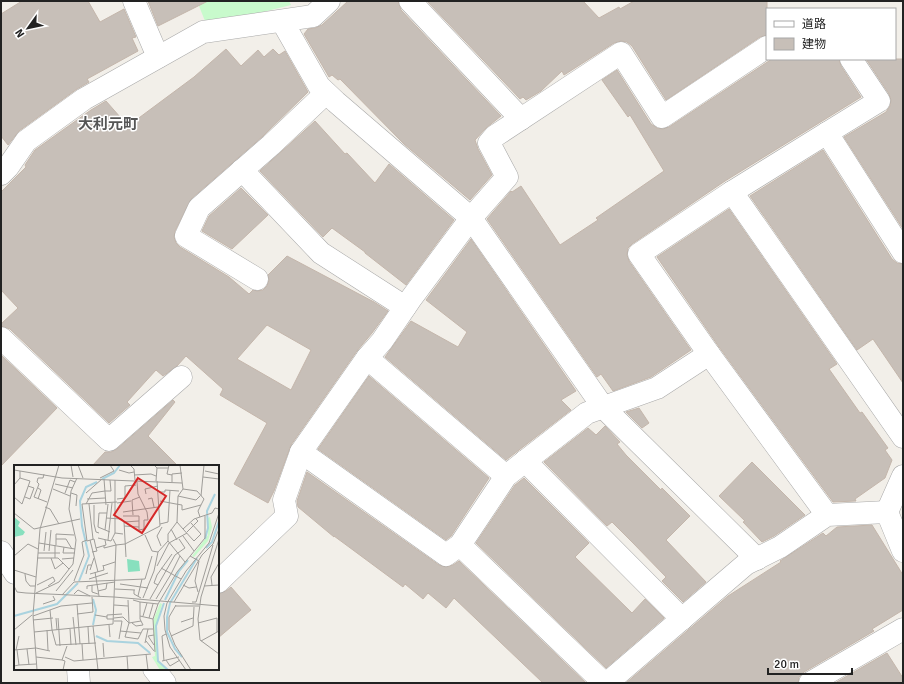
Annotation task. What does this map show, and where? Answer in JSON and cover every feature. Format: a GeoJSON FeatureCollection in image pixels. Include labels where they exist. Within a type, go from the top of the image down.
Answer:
{"type":"FeatureCollection","features":[{"type":"Feature","properties":{"kind":"street"},"geometry":{"type":"LineString","coordinates":[[134,1],[158,58]]}},
{"type":"Feature","properties":{"kind":"street"},"geometry":{"type":"LineString","coordinates":[[5,162],[26,141],[84,100],[203,32],[313,16],[329,1]]}},
{"type":"Feature","properties":{"kind":"street"},"geometry":{"type":"LineString","coordinates":[[410,1],[521,119]]}},
{"type":"Feature","properties":{"kind":"street"},"geometry":{"type":"LineString","coordinates":[[282,21],[319,86],[471,218],[603,407],[757,559]]}},
{"type":"Feature","properties":{"kind":"street"},"geometry":{"type":"LineString","coordinates":[[219,581],[287,516],[284,500],[301,452],[367,358],[382,341],[405,307],[471,218],[507,177],[489,143],[495,136],[621,53],[662,117],[766,48]]}},
{"type":"Feature","properties":{"kind":"street"},"geometry":{"type":"LineString","coordinates":[[827,515],[709,354],[639,254],[732,192],[879,101],[852,60]]}},
{"type":"Feature","properties":{"kind":"street"},"geometry":{"type":"LineString","coordinates":[[257,279],[186,236],[199,208],[326,92]]}},
{"type":"Feature","properties":{"kind":"street"},"geometry":{"type":"LineString","coordinates":[[826,133],[903,252]]}},
{"type":"Feature","properties":{"kind":"street"},"geometry":{"type":"LineString","coordinates":[[242,170],[321,253],[405,307]]}},
{"type":"Feature","properties":{"kind":"street"},"geometry":{"type":"LineString","coordinates":[[732,192],[903,437]]}},
{"type":"Feature","properties":{"kind":"street"},"geometry":{"type":"LineString","coordinates":[[1,338],[109,440],[181,377]]}},
{"type":"Feature","properties":{"kind":"street"},"geometry":{"type":"LineString","coordinates":[[301,452],[446,555],[460,545],[506,476],[587,413],[657,388],[709,354]]}},
{"type":"Feature","properties":{"kind":"street"},"geometry":{"type":"LineString","coordinates":[[367,358],[506,476]]}},
{"type":"Feature","properties":{"kind":"street"},"geometry":{"type":"LineString","coordinates":[[525,461],[682,619]]}},
{"type":"Feature","properties":{"kind":"street"},"geometry":{"type":"LineString","coordinates":[[903,476],[887,512],[903,551]]}},
{"type":"Feature","properties":{"kind":"street"},"geometry":{"type":"LineString","coordinates":[[607,683],[746,564],[780,547],[827,515],[887,512]]}},
{"type":"Feature","properties":{"kind":"street"},"geometry":{"type":"LineString","coordinates":[[460,545],[604,683]]}},
{"type":"Feature","properties":{"kind":"street"},"geometry":{"type":"LineString","coordinates":[[810,683],[903,629]]}},
{"type":"Feature","properties":{"kind":"street"},"geometry":{"type":"LineString","coordinates":[[78,670],[79,683]]}},
{"type":"Feature","properties":{"kind":"street"},"geometry":{"type":"LineString","coordinates":[[155,670],[165,683]]}},
{"type":"Feature","properties":{"kind":"green space"},"geometry":{"type":"Polygon","coordinates":[[[197,1],[289,1],[291,5],[207,26],[197,1]]]}},
{"type":"Feature","properties":{"kind":"building"},"geometry":{"type":"Polygon","coordinates":[[[22,1],[88,1],[100,22],[124,9],[136,37],[132,38],[138,51],[87,79],[89,82],[19,131],[8,145],[1,136],[1,14],[22,1]]]}},
{"type":"Feature","properties":{"kind":"building"},"geometry":{"type":"Polygon","coordinates":[[[148,1],[208,1],[158,26],[148,1]]]}},
{"type":"Feature","properties":{"kind":"building"},"geometry":{"type":"Polygon","coordinates":[[[348,1],[398,1],[401,10],[501,116],[486,128],[475,140],[478,149],[492,175],[470,200],[404,144],[340,79],[338,80],[332,75],[329,77],[304,34],[308,29],[322,25],[348,1]]]}},
{"type":"Feature","properties":{"kind":"building"},"geometry":{"type":"Polygon","coordinates":[[[427,1],[583,1],[599,18],[634,1],[767,1],[766,35],[760,37],[666,100],[632,46],[627,42],[621,41],[614,43],[564,75],[562,71],[541,91],[526,100],[523,97],[520,99],[427,1]]]}},
{"type":"Feature","properties":{"kind":"building"},"geometry":{"type":"Polygon","coordinates":[[[226,49],[241,66],[258,50],[264,57],[273,49],[279,55],[285,51],[308,92],[263,136],[191,199],[175,231],[174,237],[176,243],[180,247],[229,277],[249,294],[253,290],[263,290],[267,286],[269,280],[268,275],[287,256],[374,302],[388,311],[357,351],[291,445],[268,503],[234,484],[267,423],[220,395],[223,389],[186,356],[177,366],[163,376],[156,370],[127,402],[130,405],[109,423],[10,329],[1,326],[1,324],[18,308],[1,290],[1,192],[26,167],[25,165],[35,150],[106,101],[128,126],[194,77],[226,49]],[[267,325],[237,359],[291,390],[311,350],[267,325]]]}},
{"type":"Feature","properties":{"kind":"building"},"geometry":{"type":"Polygon","coordinates":[[[903,59],[903,229],[844,137],[886,112],[890,106],[891,100],[889,94],[867,60],[903,59]]]}},
{"type":"Feature","properties":{"kind":"building"},"geometry":{"type":"Polygon","coordinates":[[[770,60],[839,60],[841,66],[861,97],[725,181],[628,248],[627,255],[629,261],[691,350],[651,377],[613,391],[601,374],[597,377],[487,219],[511,191],[512,192],[521,186],[560,245],[598,220],[596,218],[664,171],[630,115],[628,117],[602,80],[617,70],[651,124],[657,128],[663,129],[669,127],[770,60]]]}},
{"type":"Feature","properties":{"kind":"building"},"geometry":{"type":"Polygon","coordinates":[[[315,121],[345,154],[347,153],[375,183],[389,164],[454,220],[406,285],[332,228],[323,237],[260,171],[315,121]]]}},
{"type":"Feature","properties":{"kind":"building"},"geometry":{"type":"Polygon","coordinates":[[[823,150],[892,259],[897,263],[903,264],[903,383],[873,339],[857,350],[750,196],[823,150]]]}},
{"type":"Feature","properties":{"kind":"building"},"geometry":{"type":"Polygon","coordinates":[[[241,188],[268,215],[232,249],[202,231],[209,216],[241,188]]]}},
{"type":"Feature","properties":{"kind":"building"},"geometry":{"type":"Polygon","coordinates":[[[729,209],[837,364],[829,369],[860,413],[862,412],[888,448],[885,450],[892,460],[885,478],[855,499],[856,501],[833,502],[719,347],[657,257],[729,209]]]}},
{"type":"Feature","properties":{"kind":"building"},"geometry":{"type":"Polygon","coordinates":[[[471,239],[576,391],[561,400],[571,410],[506,460],[385,357],[411,321],[458,347],[467,332],[426,300],[471,239]]]}},
{"type":"Feature","properties":{"kind":"building"},"geometry":{"type":"Polygon","coordinates":[[[1,355],[57,408],[1,466],[1,355]]]}},
{"type":"Feature","properties":{"kind":"building"},"geometry":{"type":"Polygon","coordinates":[[[369,376],[489,478],[451,536],[446,540],[318,449],[369,376]]]}},
{"type":"Feature","properties":{"kind":"building"},"geometry":{"type":"Polygon","coordinates":[[[173,400],[175,402],[148,436],[177,465],[93,465],[105,452],[111,452],[117,449],[173,400]]]}},
{"type":"Feature","properties":{"kind":"building"},"geometry":{"type":"Polygon","coordinates":[[[639,408],[649,423],[642,428],[626,412],[639,408]]]}},
{"type":"Feature","properties":{"kind":"building"},"geometry":{"type":"Polygon","coordinates":[[[605,426],[620,442],[617,444],[626,455],[690,516],[666,540],[706,582],[683,602],[662,581],[666,577],[633,543],[612,522],[607,526],[544,462],[588,428],[596,435],[605,426]]]}},
{"type":"Feature","properties":{"kind":"building"},"geometry":{"type":"Polygon","coordinates":[[[752,462],[805,515],[774,536],[762,542],[743,522],[745,521],[719,496],[752,462]]]}},
{"type":"Feature","properties":{"kind":"building"},"geometry":{"type":"Polygon","coordinates":[[[307,472],[439,565],[446,567],[459,561],[586,683],[543,683],[454,598],[446,608],[428,593],[423,599],[405,584],[403,587],[334,537],[298,507],[297,501],[307,472]]]}},
{"type":"Feature","properties":{"kind":"building"},"geometry":{"type":"Polygon","coordinates":[[[524,478],[589,543],[575,557],[632,613],[645,599],[664,618],[606,668],[476,543],[515,485],[524,478]]]}},
{"type":"Feature","properties":{"kind":"building"},"geometry":{"type":"Polygon","coordinates":[[[872,525],[903,575],[903,610],[872,629],[874,631],[804,672],[799,677],[798,683],[626,683],[728,596],[823,533],[826,536],[837,527],[872,525]]]}},
{"type":"Feature","properties":{"kind":"building"},"geometry":{"type":"Polygon","coordinates":[[[231,587],[251,610],[219,637],[219,594],[231,587]]]}},
{"type":"Feature","properties":{"kind":"building"},"geometry":{"type":"Polygon","coordinates":[[[887,653],[903,678],[903,683],[835,683],[887,653]]]}},
{"type":"Feature","properties":{"kind":"district","name":"大利元町"},"geometry":{"type":"Point","coordinates":[108,124]}}]}
